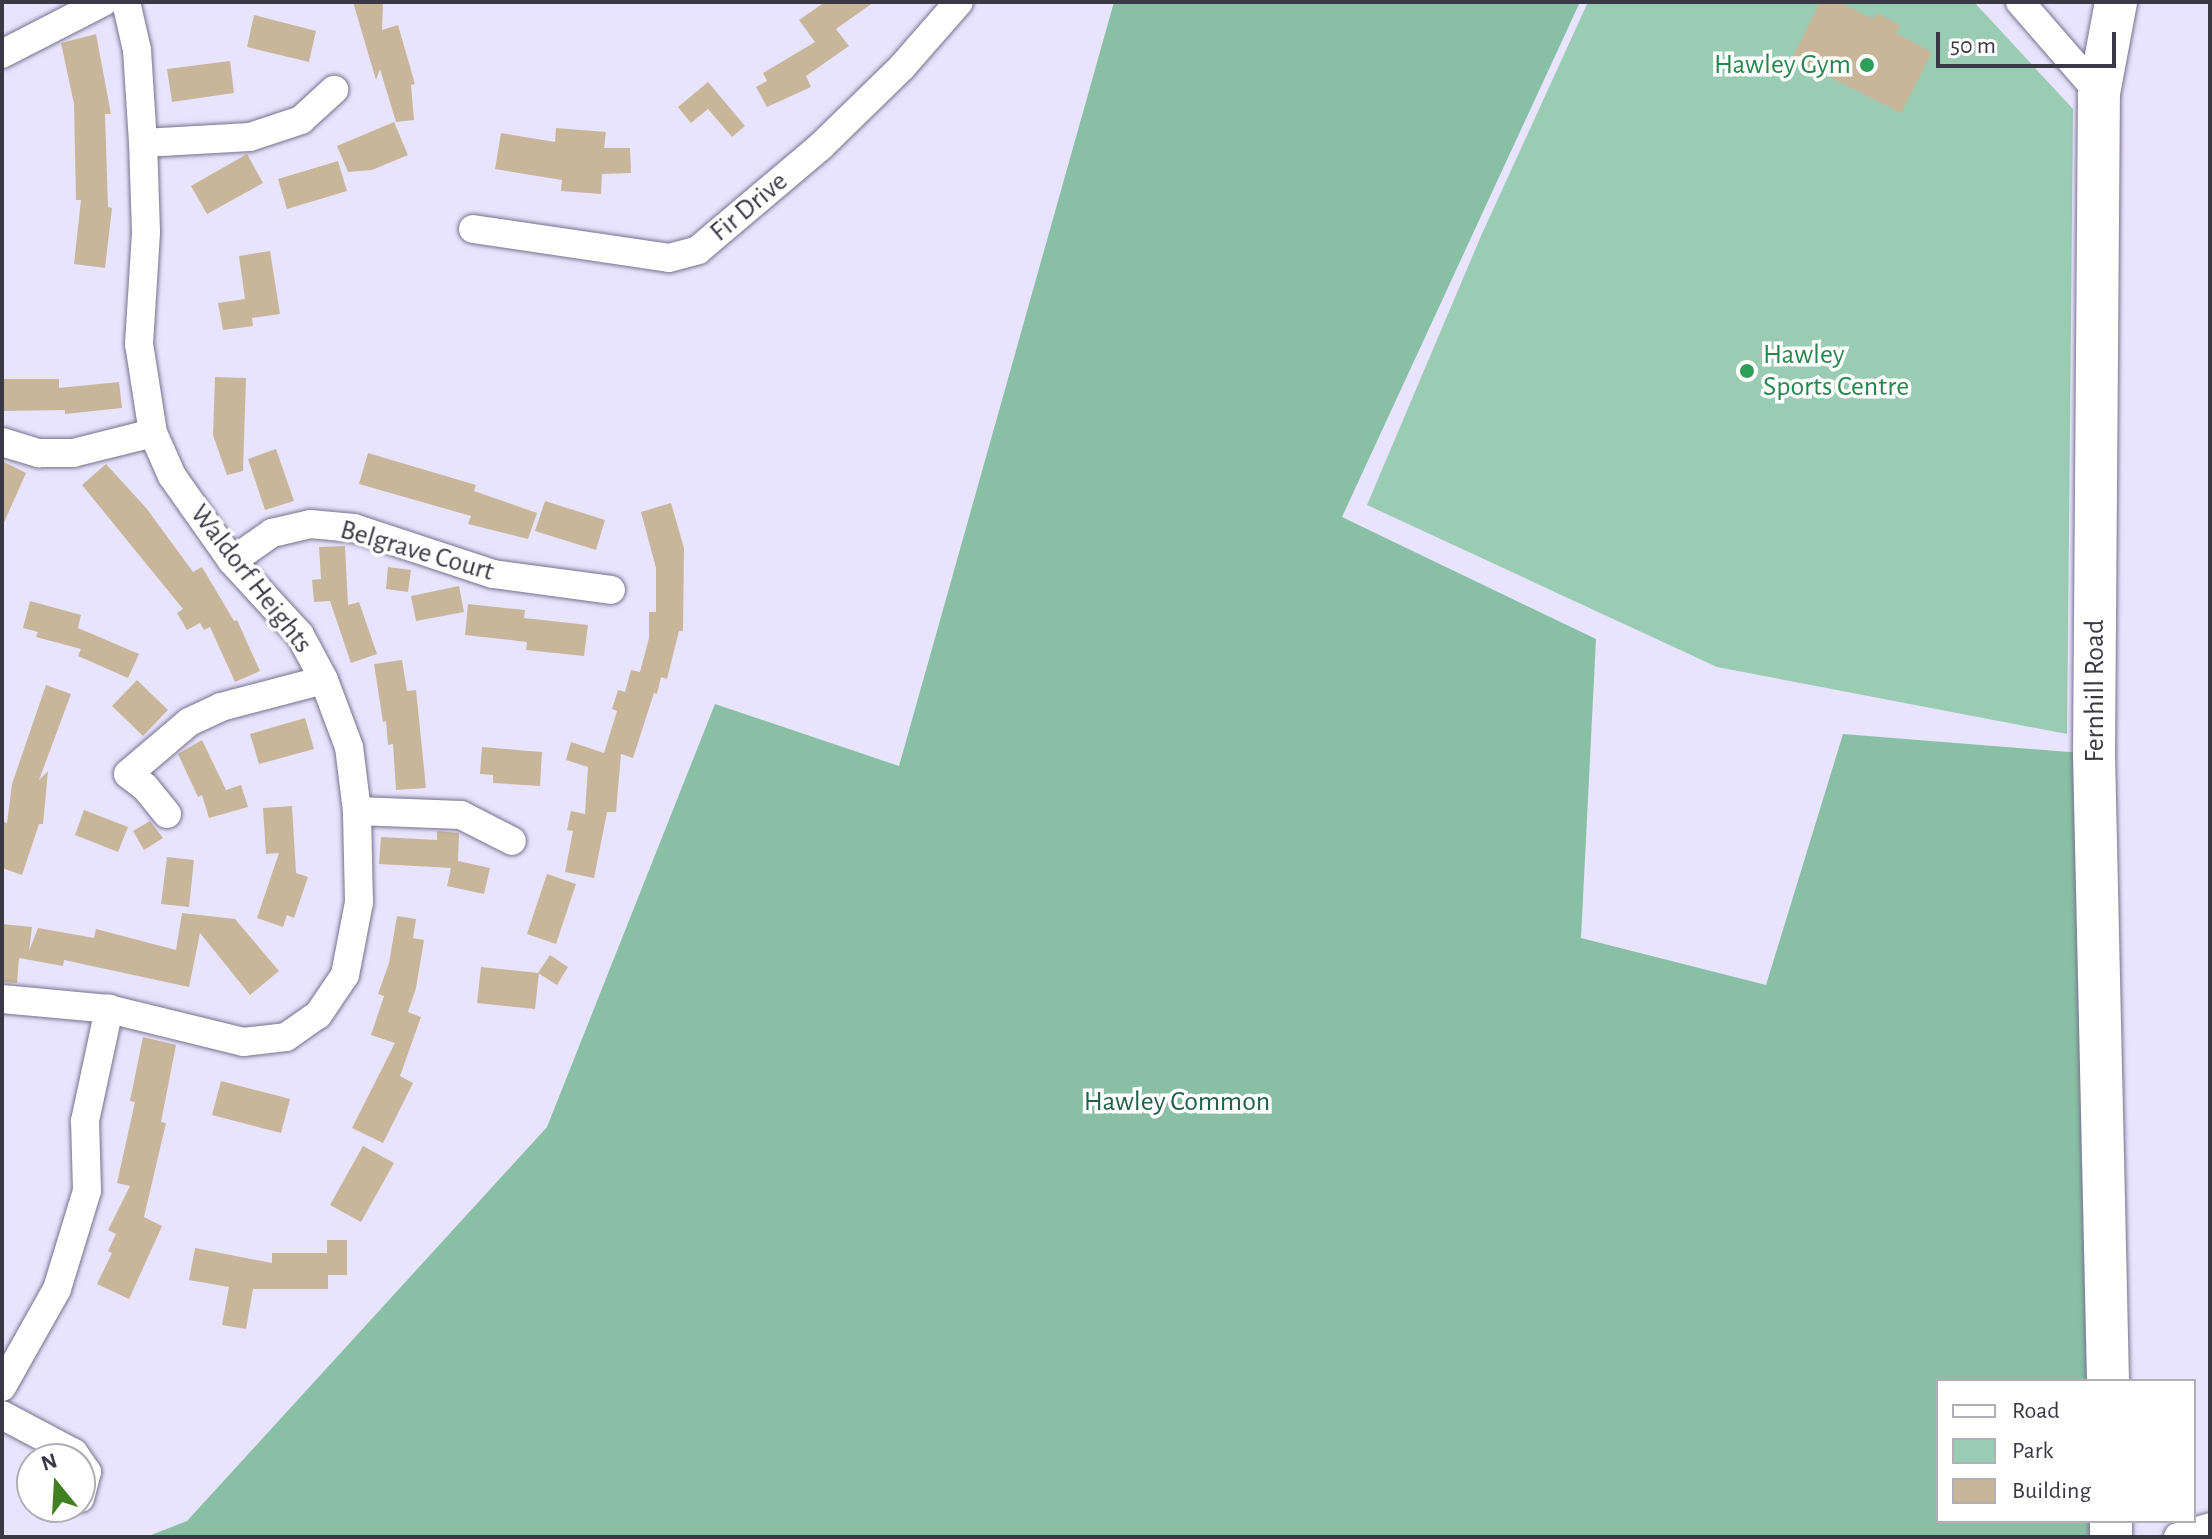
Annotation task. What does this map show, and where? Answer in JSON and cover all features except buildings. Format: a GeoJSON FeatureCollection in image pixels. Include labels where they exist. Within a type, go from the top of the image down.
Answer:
{"type":"FeatureCollection","features":[{"type":"Feature","properties":{"kind":"street"},"geometry":{"type":"LineString","coordinates":[[2,54],[103,2]]}},
{"type":"Feature","properties":{"kind":"street","name":"Waldorf Heights"},"geometry":{"type":"LineString","coordinates":[[2,999],[109,1009],[243,1042],[286,1037],[318,1015],[345,975],[359,902],[357,811],[349,747],[324,680],[300,635],[232,561],[172,476],[153,433],[139,344],[146,232],[143,143],[137,50],[126,2]]}},
{"type":"Feature","properties":{"kind":"street","name":"Fir Drive"},"geometry":{"type":"LineString","coordinates":[[473,229],[669,258],[698,250],[820,147],[902,67],[959,2]]}},
{"type":"Feature","properties":{"kind":"street"},"geometry":{"type":"LineString","coordinates":[[2020,2],[2099,93]]}},
{"type":"Feature","properties":{"kind":"street","name":"Fernhill Road"},"geometry":{"type":"LineString","coordinates":[[2108,1379],[2094,754],[2099,93],[2116,2]]}},
{"type":"Feature","properties":{"kind":"street"},"geometry":{"type":"LineString","coordinates":[[143,143],[250,137],[301,120],[334,90]]}},
{"type":"Feature","properties":{"kind":"street"},"geometry":{"type":"LineString","coordinates":[[2,442],[39,453],[73,453],[153,433]]}},
{"type":"Feature","properties":{"kind":"street","name":"Belgrave Court"},"geometry":{"type":"LineString","coordinates":[[232,561],[272,533],[310,524],[354,528],[493,574],[611,590]]}},
{"type":"Feature","properties":{"kind":"street"},"geometry":{"type":"LineString","coordinates":[[167,814],[145,787],[128,774],[189,722],[221,707],[324,680]]}},
{"type":"Feature","properties":{"kind":"street"},"geometry":{"type":"LineString","coordinates":[[357,811],[461,815],[512,841]]}},
{"type":"Feature","properties":{"kind":"street"},"geometry":{"type":"LineString","coordinates":[[2,1387],[57,1289],[87,1191],[85,1121],[109,1009]]}},
{"type":"Feature","properties":{"kind":"street"},"geometry":{"type":"LineString","coordinates":[[2,1415],[55,1443]]}},
{"type":"Feature","properties":{"kind":"street"},"geometry":{"type":"LineString","coordinates":[[2178,1537],[2210,1527]]}},
{"type":"Feature","properties":{"kind":"green space","name":"Hawley Common"},"geometry":{"type":"Polygon","coordinates":[[[1114,2],[1580,2],[1342,517],[1596,639],[1581,938],[1766,985],[1843,734],[2094,754],[2113,1379],[1936,1379],[1936,1523],[2118,1523],[2118,1537],[146,1537],[187,1521],[547,1127],[715,704],[899,766],[1114,2]]]}},
{"type":"Feature","properties":{"kind":"green space","name":"Hawley Sports Centre"},"geometry":{"type":"Polygon","coordinates":[[[1588,2],[1974,2],[2073,109],[2067,734],[1717,667],[1367,505],[1481,236],[1588,2]]]}},
{"type":"Feature","properties":{"kind":"place","name":"Hawley Gym"},"geometry":{"type":"Point","coordinates":[1867,65]}},
{"type":"Feature","properties":{"kind":"place","name":"Hawley Sports Centre"},"geometry":{"type":"Point","coordinates":[1747,371]}}]}
